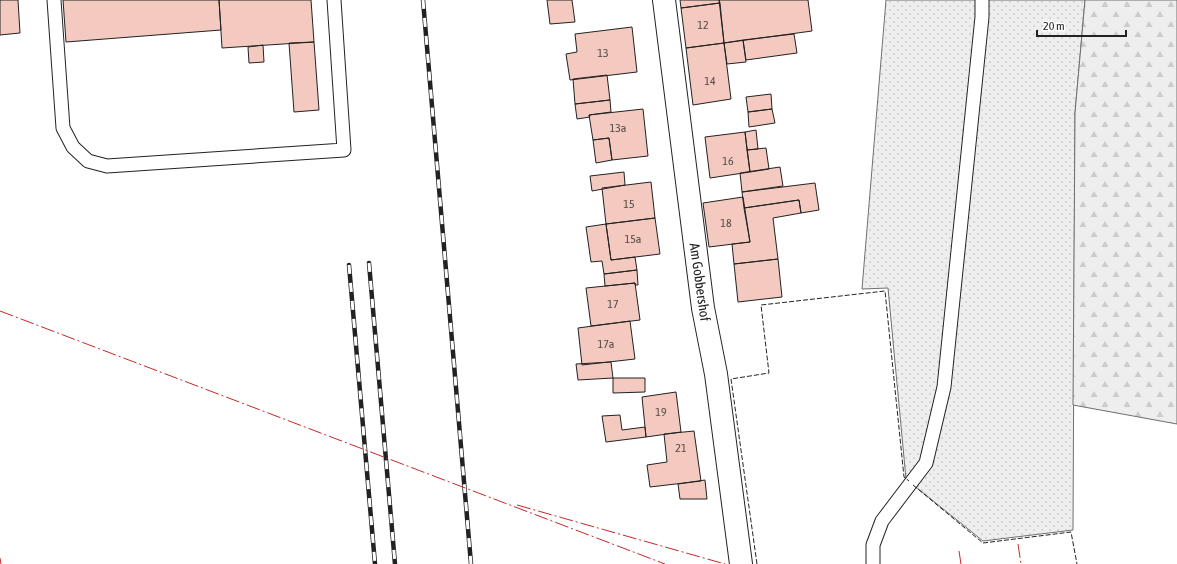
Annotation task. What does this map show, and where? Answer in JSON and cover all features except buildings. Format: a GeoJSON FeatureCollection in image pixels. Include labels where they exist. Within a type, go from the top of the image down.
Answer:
{"type":"FeatureCollection","features":[{"type":"Feature","properties":{"kind":"street","name":"Am Gobbershof"},"geometry":{"type":"LineString","coordinates":[[664,0],[703,308],[716,374],[741,564]]}},
{"type":"Feature","properties":{"kind":"lane"},"geometry":{"type":"LineString","coordinates":[[54,0],[63,128],[73,147],[88,161],[107,166],[344,150],[334,0]]}},
{"type":"Feature","properties":{"kind":"lane"},"geometry":{"type":"LineString","coordinates":[[873,564],[873,545],[882,521],[926,463],[944,387],[982,17],[982,0]]}},
{"type":"Feature","properties":{"kind":"green space"},"geometry":{"type":"Polygon","coordinates":[[[886,0],[1085,0],[1075,113],[1073,530],[983,541],[906,479],[888,288],[862,289],[886,0]]]}},
{"type":"Feature","properties":{"kind":"green space"},"geometry":{"type":"Polygon","coordinates":[[[1085,0],[1177,0],[1177,424],[1073,405],[1075,113],[1085,0]]]}},
{"type":"Feature","properties":{"kind":"railway"},"geometry":{"type":"LineString","coordinates":[[423,0],[471,564]]}},
{"type":"Feature","properties":{"kind":"railway"},"geometry":{"type":"LineString","coordinates":[[369,263],[395,564]]}},
{"type":"Feature","properties":{"kind":"railway"},"geometry":{"type":"LineString","coordinates":[[349,265],[375,564]]}},
{"type":"Feature","properties":{"kind":"fence"},"geometry":{"type":"LineString","coordinates":[[757,564],[731,379],[769,373],[761,305],[885,291],[904,477],[909,481]]}},
{"type":"Feature","properties":{"kind":"fence"},"geometry":{"type":"LineString","coordinates":[[913,485],[983,543],[1071,532],[1077,564]]}},
{"type":"Feature","properties":{"kind":"power"},"geometry":{"type":"LineString","coordinates":[[0,311],[665,564]]}},
{"type":"Feature","properties":{"kind":"power"},"geometry":{"type":"LineString","coordinates":[[517,505],[725,564]]}},
{"type":"Feature","properties":{"kind":"power"},"geometry":{"type":"LineString","coordinates":[[1018,544],[1021,564]]}},
{"type":"Feature","properties":{"kind":"power"},"geometry":{"type":"LineString","coordinates":[[959,551],[961,564]]}},
{"type":"Feature","properties":{"kind":"power"},"geometry":{"type":"LineString","coordinates":[[0,558],[1,564]]}}]}
